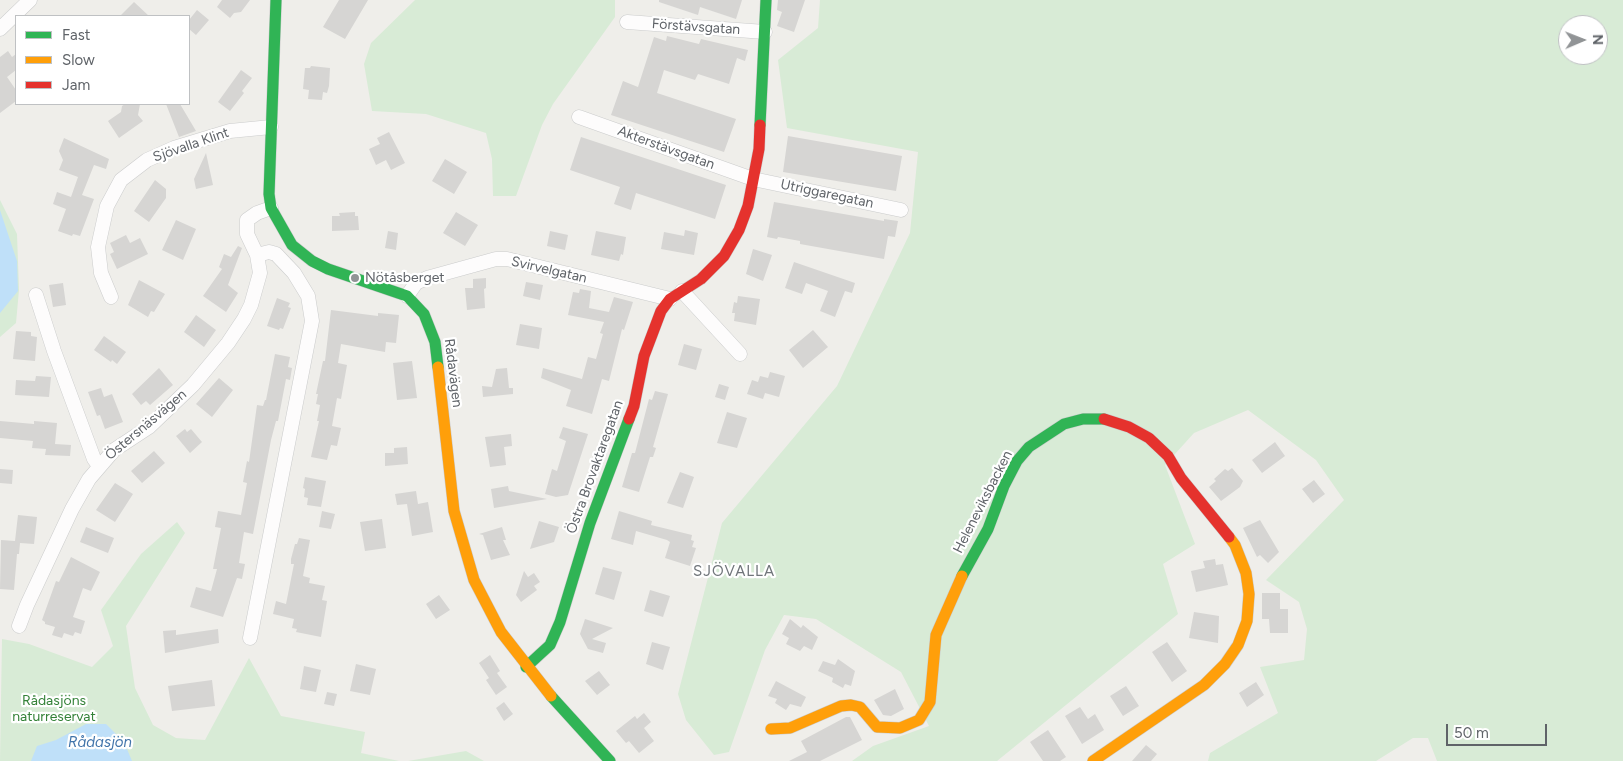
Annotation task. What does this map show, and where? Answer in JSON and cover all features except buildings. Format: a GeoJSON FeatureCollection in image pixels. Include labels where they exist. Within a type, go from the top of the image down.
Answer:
{"type":"FeatureCollection","features":[{"type":"Feature","properties":{"kind":"street"},"geometry":{"type":"LineString","coordinates":[[0,29],[30,0]]}},
{"type":"Feature","properties":{"kind":"street","name":"Rådavägen"},"geometry":{"type":"LineString","coordinates":[[276,0],[277,27],[268,169],[272,208],[285,236],[302,254],[312,261],[328,269],[407,296],[424,314],[436,342],[452,496],[463,546],[485,603],[501,632],[526,666],[571,720],[610,761]]}},
{"type":"Feature","properties":{"kind":"street","name":"Östra Brovaktaregatan"},"geometry":{"type":"LineString","coordinates":[[526,666],[550,645],[560,622],[590,523],[634,406],[644,356],[661,311],[676,295],[701,279],[724,256],[739,230],[748,206],[759,150],[766,0]]}},
{"type":"Feature","properties":{"kind":"street","name":"Förstävsgatan"},"geometry":{"type":"LineString","coordinates":[[627,22],[765,32]]}},
{"type":"Feature","properties":{"kind":"street","name":"Akterstävsgatan"},"geometry":{"type":"LineString","coordinates":[[579,117],[754,179]]}},
{"type":"Feature","properties":{"kind":"street","name":"Sjövalla Klint"},"geometry":{"type":"LineString","coordinates":[[111,297],[101,273],[98,247],[107,206],[122,180],[146,160],[174,148],[230,131],[271,127]]}},
{"type":"Feature","properties":{"kind":"street","name":"Utriggaregatan"},"geometry":{"type":"LineString","coordinates":[[754,179],[901,210]]}},
{"type":"Feature","properties":{"kind":"street"},"geometry":{"type":"LineString","coordinates":[[250,638],[312,321],[308,296],[288,265],[273,252],[258,255],[247,234],[248,220],[257,213],[272,208]]}},
{"type":"Feature","properties":{"kind":"street","name":"Östersnäsvägen"},"geometry":{"type":"LineString","coordinates":[[20,626],[26,605],[85,484],[114,450],[149,427],[176,403],[228,343],[251,305],[259,283],[258,255]]}},
{"type":"Feature","properties":{"kind":"street","name":"Svirvelgatan"},"geometry":{"type":"LineString","coordinates":[[407,296],[416,284],[427,278],[496,259],[507,259],[676,295]]}},
{"type":"Feature","properties":{"kind":"street","name":"Östersnäsvägen"},"geometry":{"type":"LineString","coordinates":[[36,295],[54,351],[94,459],[99,466]]}},
{"type":"Feature","properties":{"kind":"street"},"geometry":{"type":"LineString","coordinates":[[676,295],[740,354]]}},
{"type":"Feature","properties":{"kind":"street","name":"Heleneviksbacken"},"geometry":{"type":"LineString","coordinates":[[771,729],[790,728],[841,706],[851,705],[860,708],[877,727],[900,728],[919,720],[930,702],[936,635],[953,593],[988,529],[1004,486],[1017,461],[1029,447],[1064,424],[1083,419],[1103,419],[1124,424],[1143,434],[1168,456],[1181,478],[1215,517],[1235,545],[1246,573],[1250,594],[1247,622],[1238,645],[1225,664],[1204,685],[1093,761]]}},
{"type":"Feature","properties":{"kind":"green space"},"geometry":{"type":"Polygon","coordinates":[[[415,0],[615,0],[615,17],[553,104],[542,125],[516,196],[493,196],[492,159],[486,133],[426,114],[372,111],[364,64],[371,43],[415,0]]]}},
{"type":"Feature","properties":{"kind":"green space"},"geometry":{"type":"Polygon","coordinates":[[[820,0],[1623,0],[1623,761],[1437,761],[1428,738],[1413,738],[1376,761],[1208,761],[1210,753],[1278,713],[1260,667],[1304,660],[1307,629],[1299,602],[1266,580],[1344,500],[1316,460],[1248,410],[1194,433],[1165,465],[1195,544],[1163,564],[1178,614],[997,761],[852,761],[873,746],[929,726],[901,672],[816,619],[784,615],[765,650],[729,752],[714,755],[686,720],[678,694],[722,523],[837,386],[910,233],[918,152],[787,128],[778,60],[818,28],[820,0]]]}},
{"type":"Feature","properties":{"kind":"green space"},"geometry":{"type":"Polygon","coordinates":[[[0,200],[17,234],[19,290],[16,323],[0,337],[0,200]]]}},
{"type":"Feature","properties":{"kind":"green space","name":"Rådasjöns naturreservat"},"geometry":{"type":"Polygon","coordinates":[[[177,522],[185,533],[126,626],[135,688],[153,725],[176,738],[205,740],[249,658],[281,716],[365,732],[361,753],[399,761],[0,761],[2,639],[29,644],[92,667],[113,646],[101,610],[141,554],[177,522]]]}},
{"type":"Feature","properties":{"kind":"green space"},"geometry":{"type":"Polygon","coordinates":[[[466,751],[484,761],[408,761],[466,751]]]}},
{"type":"Feature","properties":{"kind":"water"},"geometry":{"type":"Polygon","coordinates":[[[0,210],[17,261],[18,291],[0,313],[0,210]]]}},
{"type":"Feature","properties":{"kind":"water","name":"Rådasjön"},"geometry":{"type":"Polygon","coordinates":[[[86,724],[106,724],[124,742],[132,761],[31,761],[37,746],[56,740],[86,724]]]}},
{"type":"Feature","properties":{"kind":"traffic: fast"},"geometry":{"type":"LineString","coordinates":[[276,0],[269,194],[271,208],[292,245],[312,261],[328,269],[407,296],[424,314],[435,342],[438,367]]}},
{"type":"Feature","properties":{"kind":"traffic: fast"},"geometry":{"type":"LineString","coordinates":[[760,125],[766,0]]}},
{"type":"Feature","properties":{"kind":"traffic: fast"},"geometry":{"type":"LineString","coordinates":[[526,667],[550,645],[560,622],[590,523],[629,419]]}},
{"type":"Feature","properties":{"kind":"traffic: fast"},"geometry":{"type":"LineString","coordinates":[[962,576],[988,529],[1004,486],[1017,461],[1029,447],[1064,424],[1083,419],[1104,419]]}},
{"type":"Feature","properties":{"kind":"traffic: fast"},"geometry":{"type":"LineString","coordinates":[[551,696],[610,761]]}},
{"type":"Feature","properties":{"kind":"traffic: slow"},"geometry":{"type":"LineString","coordinates":[[438,367],[454,511],[474,580],[501,632],[551,696]]}},
{"type":"Feature","properties":{"kind":"traffic: slow"},"geometry":{"type":"LineString","coordinates":[[1093,761],[1204,685],[1225,664],[1238,645],[1247,621],[1249,594],[1246,573],[1235,545],[1229,537]]}},
{"type":"Feature","properties":{"kind":"traffic: slow"},"geometry":{"type":"LineString","coordinates":[[771,729],[790,728],[841,706],[851,705],[860,707],[877,727],[900,728],[919,720],[930,702],[936,635],[962,576]]}},
{"type":"Feature","properties":{"kind":"traffic: jam"},"geometry":{"type":"LineString","coordinates":[[629,419],[634,406],[644,356],[661,311],[670,299],[701,279],[724,256],[739,230],[748,206],[759,149],[760,125]]}},
{"type":"Feature","properties":{"kind":"traffic: jam"},"geometry":{"type":"LineString","coordinates":[[1104,419],[1129,427],[1149,438],[1168,456],[1181,478],[1229,537]]}},
{"type":"Feature","properties":{"kind":"place","name":"Nötåsberget"},"geometry":{"type":"Point","coordinates":[355,278]}},
{"type":"Feature","properties":{"kind":"district","name":"SJÖVALLA"},"geometry":{"type":"Point","coordinates":[734,572]}}]}
